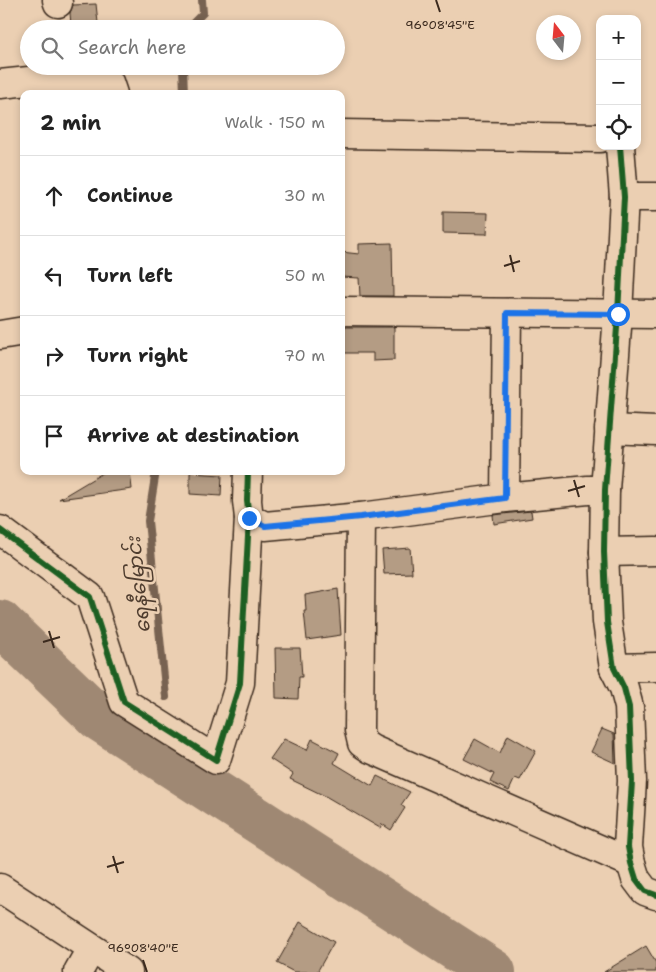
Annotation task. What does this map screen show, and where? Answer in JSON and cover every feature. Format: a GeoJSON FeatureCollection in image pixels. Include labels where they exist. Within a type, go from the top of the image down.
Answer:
{"type":"FeatureCollection","features":[{"type":"Feature","properties":{"kind":"street"},"geometry":{"type":"LineString","coordinates":[[0,84],[58,78],[82,78],[109,82],[112,90]]}},
{"type":"Feature","properties":{"kind":"street"},"geometry":{"type":"LineString","coordinates":[[345,134],[596,138]]}},
{"type":"Feature","properties":{"kind":"street"},"geometry":{"type":"LineString","coordinates":[[620,150],[624,197],[618,314],[605,490],[604,552],[607,622],[614,668],[624,688],[644,781],[628,847],[636,879],[645,891],[656,895]]}},
{"type":"Feature","properties":{"kind":"street"},"geometry":{"type":"LineString","coordinates":[[624,197],[656,197]]}},
{"type":"Feature","properties":{"kind":"street"},"geometry":{"type":"LineString","coordinates":[[345,310],[656,314]]}},
{"type":"Feature","properties":{"kind":"street"},"geometry":{"type":"LineString","coordinates":[[505,498],[507,313]]}},
{"type":"Feature","properties":{"kind":"street"},"geometry":{"type":"LineString","coordinates":[[0,335],[20,332]]}},
{"type":"Feature","properties":{"kind":"street"},"geometry":{"type":"LineString","coordinates":[[609,430],[656,431]]}},
{"type":"Feature","properties":{"kind":"street"},"geometry":{"type":"LineString","coordinates":[[0,530],[90,597],[124,702],[216,760],[240,683],[249,518],[247,501],[248,475]]}},
{"type":"Feature","properties":{"kind":"street"},"geometry":{"type":"LineString","coordinates":[[249,518],[265,526],[361,517],[505,498],[605,490]]}},
{"type":"Feature","properties":{"kind":"street"},"geometry":{"type":"LineString","coordinates":[[361,517],[360,730],[362,743],[371,749],[631,863]]}},
{"type":"Feature","properties":{"kind":"street"},"geometry":{"type":"LineString","coordinates":[[604,552],[656,551]]}},
{"type":"Feature","properties":{"kind":"street"},"geometry":{"type":"LineString","coordinates":[[614,668],[656,666]]}},
{"type":"Feature","properties":{"kind":"street"},"geometry":{"type":"LineString","coordinates":[[0,888],[40,913],[85,961],[128,972]]}},
{"type":"Feature","properties":{"kind":"building"},"geometry":{"type":"Polygon","coordinates":[[[96,4],[98,20],[71,20],[70,13],[73,5],[96,4]]]}},
{"type":"Feature","properties":{"kind":"building"},"geometry":{"type":"Polygon","coordinates":[[[443,212],[488,213],[487,234],[443,233],[443,212]]]}},
{"type":"Feature","properties":{"kind":"building"},"geometry":{"type":"Polygon","coordinates":[[[392,243],[393,296],[360,296],[359,278],[345,277],[345,252],[359,254],[359,244],[392,243]]]}},
{"type":"Feature","properties":{"kind":"building"},"geometry":{"type":"Polygon","coordinates":[[[345,327],[394,327],[394,360],[373,361],[373,353],[345,353],[345,327]]]}},
{"type":"Feature","properties":{"kind":"building"},"geometry":{"type":"Polygon","coordinates":[[[99,475],[130,475],[132,489],[59,499],[99,475]]]}},
{"type":"Feature","properties":{"kind":"building"},"geometry":{"type":"Polygon","coordinates":[[[190,475],[222,475],[221,496],[190,494],[190,475]]]}},
{"type":"Feature","properties":{"kind":"building"},"geometry":{"type":"Polygon","coordinates":[[[531,511],[532,518],[494,524],[493,515],[531,511]]]}},
{"type":"Feature","properties":{"kind":"building"},"geometry":{"type":"Polygon","coordinates":[[[410,548],[412,573],[384,574],[382,550],[410,548]]]}},
{"type":"Feature","properties":{"kind":"building"},"geometry":{"type":"Polygon","coordinates":[[[338,589],[341,635],[307,640],[304,611],[306,611],[305,595],[338,589]]]}},
{"type":"Feature","properties":{"kind":"building"},"geometry":{"type":"Polygon","coordinates":[[[275,648],[300,648],[302,677],[299,677],[298,699],[276,698],[275,648]]]}},
{"type":"Feature","properties":{"kind":"building"},"geometry":{"type":"Polygon","coordinates":[[[602,729],[614,734],[615,763],[591,752],[602,729]]]}},
{"type":"Feature","properties":{"kind":"building"},"geometry":{"type":"Polygon","coordinates":[[[508,735],[536,751],[520,780],[515,778],[509,791],[490,782],[494,774],[464,759],[475,739],[500,753],[508,735]]]}},
{"type":"Feature","properties":{"kind":"building"},"geometry":{"type":"Polygon","coordinates":[[[284,739],[307,750],[312,739],[339,753],[334,763],[372,786],[377,776],[410,792],[401,805],[405,808],[391,830],[382,824],[380,828],[327,797],[290,779],[293,774],[270,759],[284,739]]]}},
{"type":"Feature","properties":{"kind":"building"},"geometry":{"type":"Polygon","coordinates":[[[300,922],[334,942],[317,972],[294,972],[277,963],[300,922]]]}},
{"type":"Feature","properties":{"kind":"building"},"geometry":{"type":"Polygon","coordinates":[[[646,946],[656,963],[656,972],[604,972],[646,946]]]}},
{"type":"Feature","properties":{"kind":"waterway","name":"ရေနီမြောင်း"},"geometry":{"type":"LineString","coordinates":[[196,20],[203,13],[202,0]]}},
{"type":"Feature","properties":{"kind":"waterway","name":"ရေနီမြောင်း"},"geometry":{"type":"LineString","coordinates":[[183,75],[184,90]]}},
{"type":"Feature","properties":{"kind":"waterway","name":"ရေနီမြောင်း"},"geometry":{"type":"LineString","coordinates":[[155,475],[148,521],[166,697]]}},
{"type":"Feature","properties":{"kind":"waterway"},"geometry":{"type":"LineString","coordinates":[[0,623],[99,718],[493,972]]}},
{"type":"Feature","properties":{"kind":"waterway","name":"ရေနီမြောင်း"},"geometry":{"type":"LineString","coordinates":[[168,741],[169,763]]}},
{"type":"Feature","properties":{"kind":"cycle path"},"geometry":{"type":"LineString","coordinates":[[620,150],[624,197],[618,314],[605,490],[604,552],[607,622],[614,668],[624,688],[629,707],[632,781],[628,847],[636,879],[645,891],[656,895]]}},
{"type":"Feature","properties":{"kind":"cycle path"},"geometry":{"type":"LineString","coordinates":[[0,530],[90,597],[124,702],[216,760],[240,683],[249,518],[247,501],[248,475]]}},
{"type":"Feature","properties":{"kind":"route"},"geometry":{"type":"LineString","coordinates":[[249,518],[265,526],[361,517],[505,498],[507,313],[618,314]]}}]}
